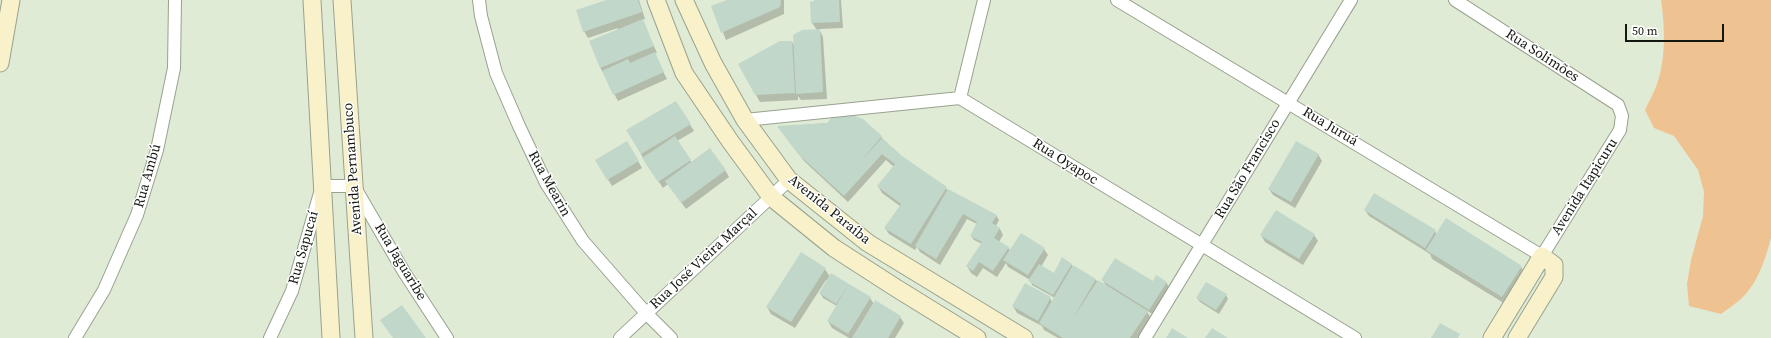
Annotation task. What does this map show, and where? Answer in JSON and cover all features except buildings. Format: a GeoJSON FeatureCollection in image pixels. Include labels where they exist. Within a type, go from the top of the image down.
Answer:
{"type":"FeatureCollection","features":[{"type":"Feature","properties":{"kind":"main road"},"geometry":{"type":"LineString","coordinates":[[0,63],[11,0]]}},
{"type":"Feature","properties":{"kind":"main road"},"geometry":{"type":"LineString","coordinates":[[312,0],[331,338]]}},
{"type":"Feature","properties":{"kind":"main road","name":"Avenida Pernambuco"},"geometry":{"type":"LineString","coordinates":[[342,0],[364,338]]}},
{"type":"Feature","properties":{"kind":"main road","name":"Avenida Paraíba"},"geometry":{"type":"LineString","coordinates":[[656,0],[684,73],[730,141],[771,197],[834,248],[977,338]]}},
{"type":"Feature","properties":{"kind":"main road","name":"Avenida Paraíba"},"geometry":{"type":"LineString","coordinates":[[684,0],[713,63],[746,120],[789,180],[868,243],[1024,338]]}},
{"type":"Feature","properties":{"kind":"main road"},"geometry":{"type":"LineString","coordinates":[[1517,338],[1554,277],[1554,265],[1542,256]]}},
{"type":"Feature","properties":{"kind":"main road","name":"Avenida Itapicuru"},"geometry":{"type":"LineString","coordinates":[[1492,338],[1542,256]]}},
{"type":"Feature","properties":{"kind":"main road"},"geometry":{"type":"LineString","coordinates":[[917,301],[929,280]]}},
{"type":"Feature","properties":{"kind":"street","name":"Rua Ambú"},"geometry":{"type":"LineString","coordinates":[[75,338],[104,290],[134,222],[156,150],[174,68],[176,0]]}},
{"type":"Feature","properties":{"kind":"street","name":"Rua Mearin"},"geometry":{"type":"LineString","coordinates":[[479,0],[481,16],[496,73],[546,183],[583,241],[646,313],[671,338]]}},
{"type":"Feature","properties":{"kind":"street"},"geometry":{"type":"LineString","coordinates":[[746,120],[960,98],[984,0]]}},
{"type":"Feature","properties":{"kind":"street","name":"Rua Juruá"},"geometry":{"type":"LineString","coordinates":[[1117,0],[1542,256]]}},
{"type":"Feature","properties":{"kind":"street","name":"Rua São Francisco"},"geometry":{"type":"LineString","coordinates":[[1145,338],[1351,0]]}},
{"type":"Feature","properties":{"kind":"street","name":"Rua Solimões"},"geometry":{"type":"LineString","coordinates":[[1455,0],[1618,104],[1622,116]]}},
{"type":"Feature","properties":{"kind":"street","name":"Rua Oyapoc"},"geometry":{"type":"LineString","coordinates":[[960,98],[1201,246],[1355,338]]}},
{"type":"Feature","properties":{"kind":"street","name":"Avenida Itapicuru"},"geometry":{"type":"LineString","coordinates":[[1542,256],[1620,130],[1622,116]]}},
{"type":"Feature","properties":{"kind":"street","name":"Rua José Vieira Marçal"},"geometry":{"type":"LineString","coordinates":[[620,338],[789,180]]}},
{"type":"Feature","properties":{"kind":"street"},"geometry":{"type":"LineString","coordinates":[[322,186],[354,186]]}},
{"type":"Feature","properties":{"kind":"street","name":"Rua Sapucaí"},"geometry":{"type":"LineString","coordinates":[[270,338],[292,291],[322,186]]}},
{"type":"Feature","properties":{"kind":"street","name":"Rua Jaguaribe"},"geometry":{"type":"LineString","coordinates":[[354,186],[404,272],[447,338]]}},
{"type":"Feature","properties":{"kind":"shaded area"},"geometry":{"type":"Polygon","coordinates":[[[1661,0],[1771,0],[1771,238],[1763,263],[1752,286],[1741,299],[1721,314],[1689,306],[1687,284],[1691,260],[1703,216],[1704,192],[1698,170],[1674,136],[1654,128],[1645,110],[1656,87],[1662,64],[1664,31],[1661,0]]]}}]}
